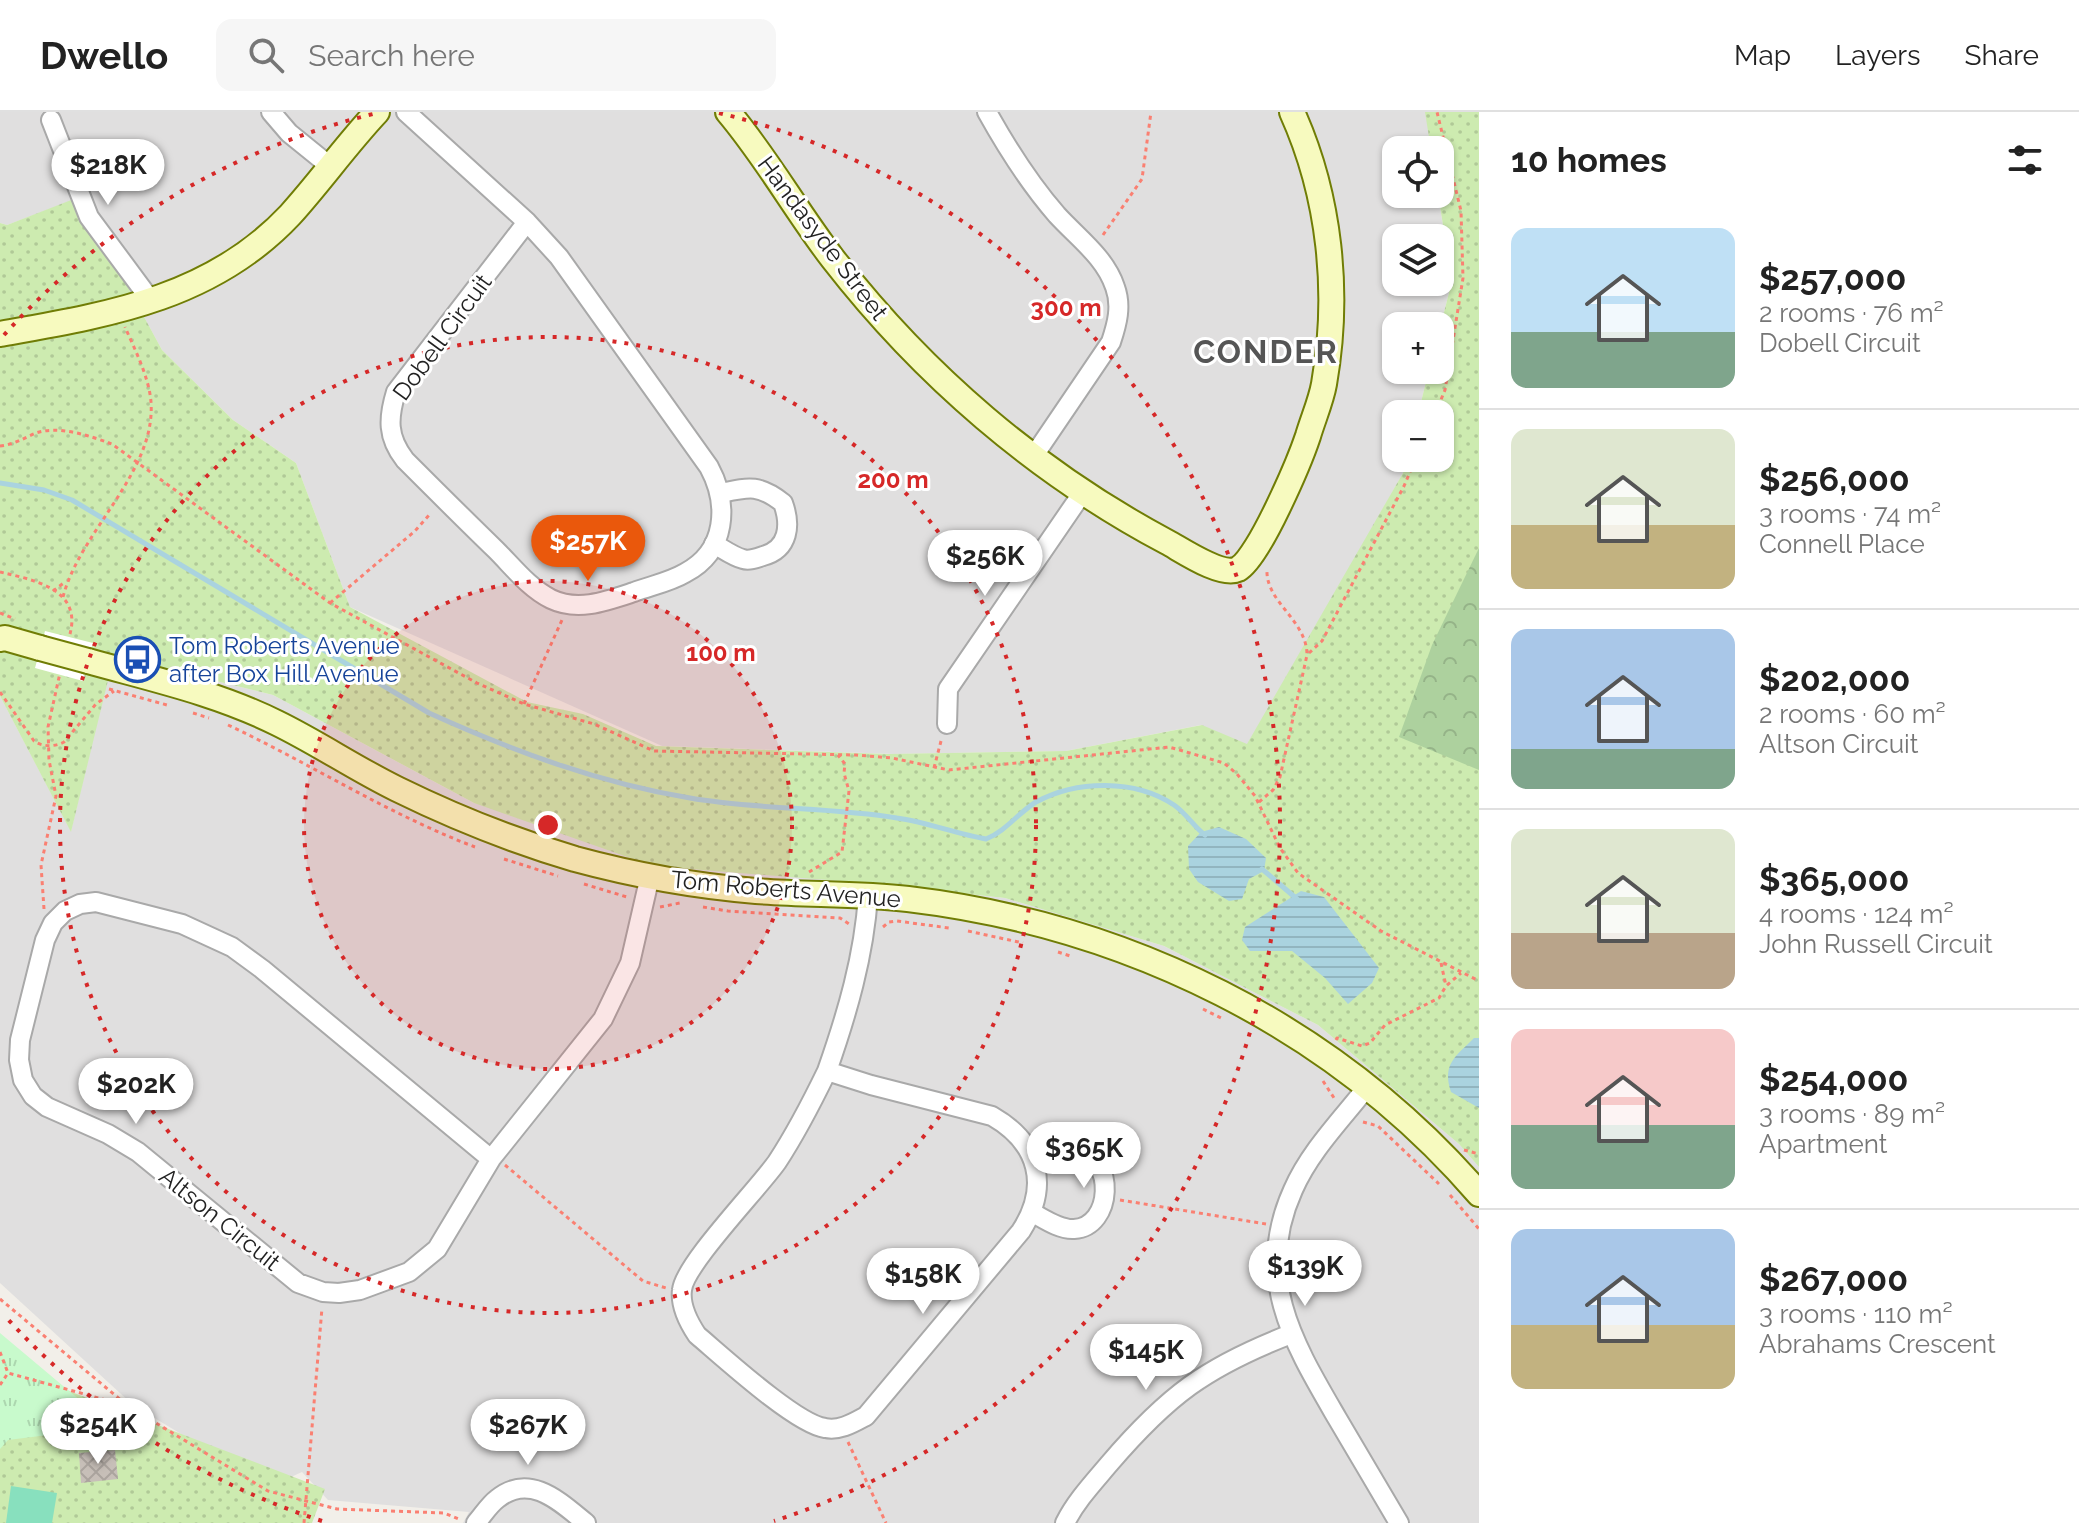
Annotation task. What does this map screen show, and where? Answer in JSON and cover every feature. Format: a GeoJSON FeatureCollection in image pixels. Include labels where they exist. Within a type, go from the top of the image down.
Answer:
{"type":"FeatureCollection","features":[{"type":"Feature","properties":{"kind":"street"},"geometry":{"type":"LineString","coordinates":[[271,112],[289,133],[331,167]]}},
{"type":"Feature","properties":{"kind":"street"},"geometry":{"type":"LineString","coordinates":[[0,334],[152,302],[213,274],[252,248],[288,217],[377,112]]}},
{"type":"Feature","properties":{"kind":"street"},"geometry":{"type":"LineString","coordinates":[[406,112],[527,222],[559,257],[709,467],[721,493],[721,525],[714,544],[744,560],[771,554],[780,547],[788,528],[783,503],[766,490],[744,488],[721,493]]}},
{"type":"Feature","properties":{"kind":"street","name":"Handasyde Street"},"geometry":{"type":"LineString","coordinates":[[728,112],[749,137],[833,259],[885,322],[971,407],[1083,492],[1149,533],[1227,571],[1238,569],[1253,552],[1283,497],[1304,448],[1324,387],[1329,342],[1330,258],[1313,169],[1292,112]]}},
{"type":"Feature","properties":{"kind":"street"},"geometry":{"type":"LineString","coordinates":[[987,112],[1020,167],[1056,214],[1109,271],[1117,290],[1118,322],[1111,342],[1033,457]]}},
{"type":"Feature","properties":{"kind":"street"},"geometry":{"type":"LineString","coordinates":[[51,120],[89,217],[152,302]]}},
{"type":"Feature","properties":{"kind":"street","name":"Dobell Circuit"},"geometry":{"type":"LineString","coordinates":[[527,222],[396,392],[389,415],[395,447],[530,584],[549,598],[582,605],[605,602],[682,575],[699,562],[714,544]]}},
{"type":"Feature","properties":{"kind":"street"},"geometry":{"type":"LineString","coordinates":[[947,724],[948,689],[1083,492]]}},
{"type":"Feature","properties":{"kind":"street","name":"Tom Roberts Avenue"},"geometry":{"type":"LineString","coordinates":[[2,636],[226,700],[277,722],[395,788],[502,835],[575,859],[650,876],[757,891],[922,901],[1023,918],[1099,940],[1224,994],[1271,1020],[1367,1087],[1424,1136],[1479,1194]]}},
{"type":"Feature","properties":{"kind":"street"},"geometry":{"type":"LineString","coordinates":[[323,1292],[360,1290],[419,1266],[437,1249],[491,1159],[603,1019],[630,963],[650,876]]}},
{"type":"Feature","properties":{"kind":"street"},"geometry":{"type":"LineString","coordinates":[[827,1071],[992,1116],[1010,1126],[1025,1142],[1035,1162],[1038,1181],[1033,1213],[1021,1231],[866,1416],[843,1427],[821,1428],[803,1422],[697,1335],[688,1323],[681,1289],[691,1267],[776,1162],[804,1118],[827,1071],[854,985],[868,896]]}},
{"type":"Feature","properties":{"kind":"street","name":"Altson Circuit"},"geometry":{"type":"LineString","coordinates":[[323,1292],[298,1283],[138,1152],[108,1134],[47,1107],[33,1096],[23,1080],[19,1060],[20,1040],[45,940],[53,923],[65,911],[80,904],[96,902],[182,924],[232,947],[491,1159]]}},
{"type":"Feature","properties":{"kind":"street"},"geometry":{"type":"LineString","coordinates":[[1367,1087],[1309,1161],[1293,1188],[1278,1252],[1279,1286],[1291,1334],[1399,1523]]}},
{"type":"Feature","properties":{"kind":"street"},"geometry":{"type":"LineString","coordinates":[[1033,1213],[1075,1230],[1091,1223],[1102,1208],[1104,1197],[1103,1175],[1089,1155],[1068,1150],[1035,1162]]}},
{"type":"Feature","properties":{"kind":"street"},"geometry":{"type":"LineString","coordinates":[[1065,1523],[1074,1506],[1160,1408],[1216,1367],[1291,1334]]}},
{"type":"Feature","properties":{"kind":"street"},"geometry":{"type":"LineString","coordinates":[[476,1523],[497,1498],[523,1488],[551,1494],[586,1523]]}},
{"type":"Feature","properties":{"kind":"path"},"geometry":{"type":"LineString","coordinates":[[1089,249],[1111,224],[1142,179],[1151,112]]}},
{"type":"Feature","properties":{"kind":"path"},"geometry":{"type":"LineString","coordinates":[[1437,112],[1461,211],[1463,278],[1441,400]]}},
{"type":"Feature","properties":{"kind":"path"},"geometry":{"type":"LineString","coordinates":[[63,598],[68,579],[80,557],[138,461],[149,426],[151,399],[123,319]]}},
{"type":"Feature","properties":{"kind":"path"},"geometry":{"type":"LineString","coordinates":[[0,446],[40,432],[55,431],[102,440],[138,461],[330,603],[477,683],[524,704],[594,724],[654,751],[856,755],[892,758],[949,770],[1169,747],[1224,763],[1255,796],[1280,848],[1298,873],[1381,931],[1479,981]]}},
{"type":"Feature","properties":{"kind":"path"},"geometry":{"type":"LineString","coordinates":[[1307,655],[1322,641],[1410,472]]}},
{"type":"Feature","properties":{"kind":"path"},"geometry":{"type":"LineString","coordinates":[[330,603],[415,531],[444,499]]}},
{"type":"Feature","properties":{"kind":"path"},"geometry":{"type":"LineString","coordinates":[[0,572],[27,577],[63,598],[72,608],[74,619],[70,634]]}},
{"type":"Feature","properties":{"kind":"path"},"geometry":{"type":"LineString","coordinates":[[53,591],[68,579]]}},
{"type":"Feature","properties":{"kind":"path"},"geometry":{"type":"LineString","coordinates":[[524,704],[567,603]]}},
{"type":"Feature","properties":{"kind":"path"},"geometry":{"type":"LineString","coordinates":[[44,909],[41,865],[56,796],[48,727],[63,663]]}},
{"type":"Feature","properties":{"kind":"path"},"geometry":{"type":"LineString","coordinates":[[104,686],[178,708]]}},
{"type":"Feature","properties":{"kind":"path"},"geometry":{"type":"LineString","coordinates":[[0,692],[34,741],[49,745],[64,742],[96,704],[114,691]]}},
{"type":"Feature","properties":{"kind":"path"},"geometry":{"type":"LineString","coordinates":[[190,712],[213,720]]}},
{"type":"Feature","properties":{"kind":"path"},"geometry":{"type":"LineString","coordinates":[[224,724],[283,751],[369,800],[481,849]]}},
{"type":"Feature","properties":{"kind":"path"},"geometry":{"type":"LineString","coordinates":[[934,768],[947,724]]}},
{"type":"Feature","properties":{"kind":"path"},"geometry":{"type":"LineString","coordinates":[[800,877],[842,852],[849,791],[845,764],[838,755]]}},
{"type":"Feature","properties":{"kind":"path"},"geometry":{"type":"LineString","coordinates":[[845,764],[856,755]]}},
{"type":"Feature","properties":{"kind":"path"},"geometry":{"type":"LineString","coordinates":[[494,855],[563,878]]}},
{"type":"Feature","properties":{"kind":"path"},"geometry":{"type":"LineString","coordinates":[[577,882],[621,894],[632,905],[643,910],[651,911],[678,903],[728,911],[840,918],[845,919],[855,931],[875,933],[889,922],[897,921],[962,929],[1036,946]]}},
{"type":"Feature","properties":{"kind":"path"},"geometry":{"type":"LineString","coordinates":[[1050,949],[1080,959]]}},
{"type":"Feature","properties":{"kind":"path"},"geometry":{"type":"LineString","coordinates":[[1441,963],[1446,986]]}},
{"type":"Feature","properties":{"kind":"path"},"geometry":{"type":"LineString","coordinates":[[1337,1038],[1362,1046],[1370,1043],[1385,1025],[1439,998],[1446,986],[1461,973]]}},
{"type":"Feature","properties":{"kind":"path"},"geometry":{"type":"LineString","coordinates":[[1201,1007],[1229,1022]]}},
{"type":"Feature","properties":{"kind":"path"},"geometry":{"type":"LineString","coordinates":[[1323,1081],[1340,1110],[1352,1119],[1378,1126],[1449,1193],[1479,1229]]}},
{"type":"Feature","properties":{"kind":"path"},"geometry":{"type":"LineString","coordinates":[[491,1159],[500,1161],[643,1281],[663,1288],[681,1289]]}},
{"type":"Feature","properties":{"kind":"path"},"geometry":{"type":"LineString","coordinates":[[1104,1197],[1282,1227]]}},
{"type":"Feature","properties":{"kind":"path"},"geometry":{"type":"LineString","coordinates":[[304,1523],[323,1292]]}},
{"type":"Feature","properties":{"kind":"path"},"geometry":{"type":"LineString","coordinates":[[0,1299],[128,1406],[268,1491],[337,1509],[444,1513],[465,1523]]}},
{"type":"Feature","properties":{"kind":"path"},"geometry":{"type":"LineString","coordinates":[[0,1352],[8,1373]]}},
{"type":"Feature","properties":{"kind":"path"},"geometry":{"type":"LineString","coordinates":[[8,1373],[128,1406]]}},
{"type":"Feature","properties":{"kind":"path"},"geometry":{"type":"LineString","coordinates":[[0,1385],[8,1373]]}},
{"type":"Feature","properties":{"kind":"path"},"geometry":{"type":"LineString","coordinates":[[843,1427],[886,1523]]}},
{"type":"Feature","properties":{"kind":"shaded area"},"geometry":{"type":"Polygon","coordinates":[[[0,112],[1426,112],[1429,136],[1382,136],[1382,208],[1440,208],[1443,224],[1382,224],[1382,296],[1448,296],[1444,312],[1382,312],[1382,384],[1426,384],[1422,400],[1382,400],[1382,472],[1403,473],[1238,770],[1201,725],[1066,751],[894,754],[662,746],[350,607],[296,463],[233,420],[162,350],[79,198],[7,225],[0,223],[0,112]]]}},
{"type":"Feature","properties":{"kind":"shaded area"},"geometry":{"type":"Polygon","coordinates":[[[113,656],[273,695],[474,803],[877,884],[1005,898],[1164,946],[1318,1025],[1459,1144],[1479,1167],[1479,1523],[463,1523],[469,1512],[328,1500],[302,1472],[269,1487],[133,1405],[0,1283],[0,696],[71,831],[113,656]]]}},
{"type":"Feature","properties":{"kind":"green space"},"geometry":{"type":"Polygon","coordinates":[[[1425,112],[1479,112],[1479,1167],[1459,1144],[1318,1025],[1164,946],[1005,898],[653,866],[474,803],[273,695],[114,656],[71,832],[0,696],[0,223],[7,225],[79,197],[162,350],[233,420],[296,463],[350,607],[527,702],[583,714],[656,746],[888,754],[1066,751],[1202,725],[1247,744],[1403,472],[1454,472],[1454,400],[1422,400],[1426,384],[1454,384],[1454,312],[1444,312],[1448,296],[1454,296],[1454,224],[1443,224],[1440,208],[1454,208],[1454,136],[1429,136],[1425,112]]]}},
{"type":"Feature","properties":{"kind":"green space"},"geometry":{"type":"Polygon","coordinates":[[[1479,548],[1479,770],[1399,737],[1432,645],[1479,548]]]}},
{"type":"Feature","properties":{"kind":"green space"},"geometry":{"type":"Polygon","coordinates":[[[0,1333],[112,1427],[8,1440],[0,1449],[0,1333]]]}},
{"type":"Feature","properties":{"kind":"green space"},"geometry":{"type":"Polygon","coordinates":[[[14,1370],[325,1489],[312,1523],[0,1523],[0,1385],[14,1370]]]}},
{"type":"Feature","properties":{"kind":"green space"},"geometry":{"type":"Polygon","coordinates":[[[11,1486],[57,1493],[52,1523],[6,1523],[11,1486]]]}},
{"type":"Feature","properties":{"kind":"water"},"geometry":{"type":"Polygon","coordinates":[[[1219,827],[1246,839],[1266,858],[1264,871],[1249,879],[1242,899],[1229,901],[1198,882],[1189,869],[1188,846],[1201,832],[1219,827]]]}},
{"type":"Feature","properties":{"kind":"water"},"geometry":{"type":"Polygon","coordinates":[[[1301,891],[1324,897],[1379,968],[1372,983],[1348,1004],[1325,978],[1292,951],[1250,951],[1242,940],[1245,927],[1301,891]]]}},
{"type":"Feature","properties":{"kind":"water"},"geometry":{"type":"Polygon","coordinates":[[[1474,1038],[1479,1038],[1479,1108],[1451,1092],[1448,1074],[1452,1062],[1474,1038]]]}},
{"type":"Feature","properties":{"kind":"pier"},"geometry":{"type":"Polygon","coordinates":[[[45,631],[93,643],[83,681],[35,668],[45,631]]]}},
{"type":"Feature","properties":{"kind":"building"},"geometry":{"type":"Polygon","coordinates":[[[115,1450],[118,1479],[81,1483],[79,1453],[115,1450]]]}},
{"type":"Feature","properties":{"kind":"waterway"},"geometry":{"type":"LineString","coordinates":[[0,483],[44,490],[72,500],[429,713],[525,753],[590,775],[690,798],[897,818],[986,839],[1036,802],[1052,795],[1087,786],[1124,787],[1142,790],[1174,805],[1205,835]]}},
{"type":"Feature","properties":{"kind":"waterway"},"geometry":{"type":"LineString","coordinates":[[1262,869],[1297,899]]}},
{"type":"Feature","properties":{"kind":"place","name":"Tom Roberts Avenue after Box Hill Avenue"},"geometry":{"type":"Point","coordinates":[138,659]}},
{"type":"Feature","properties":{"kind":"district","name":"CONDER"},"geometry":{"type":"Point","coordinates":[1266,351]}}]}
